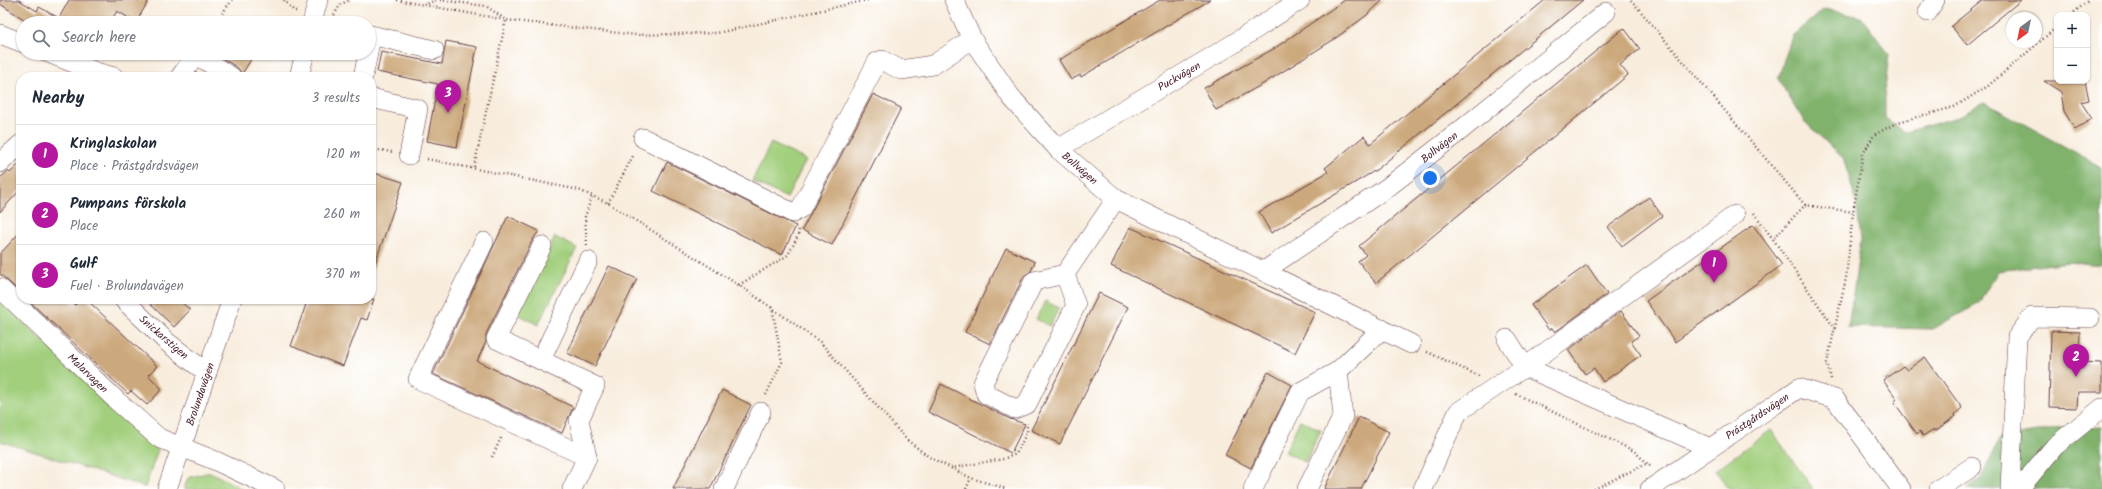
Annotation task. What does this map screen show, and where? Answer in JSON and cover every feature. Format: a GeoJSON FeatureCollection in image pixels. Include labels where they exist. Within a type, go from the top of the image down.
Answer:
{"type":"FeatureCollection","features":[{"type":"Feature","properties":{"kind":"street"},"geometry":{"type":"LineString","coordinates":[[314,16],[318,0]]}},
{"type":"Feature","properties":{"kind":"street","name":"Bollvägen"},"geometry":{"type":"LineString","coordinates":[[954,0],[972,39],[1011,97],[1058,149],[1116,199],[1411,344]]}},
{"type":"Feature","properties":{"kind":"street","name":"Puckvägen"},"geometry":{"type":"LineString","coordinates":[[1058,149],[1233,44],[1300,0]]}},
{"type":"Feature","properties":{"kind":"street","name":"Bollvägen"},"geometry":{"type":"LineString","coordinates":[[1264,271],[1388,186],[1462,130],[1606,12]]}},
{"type":"Feature","properties":{"kind":"street"},"geometry":{"type":"LineString","coordinates":[[0,34],[16,40]]}},
{"type":"Feature","properties":{"kind":"street"},"geometry":{"type":"LineString","coordinates":[[376,36],[434,50]]}},
{"type":"Feature","properties":{"kind":"street"},"geometry":{"type":"LineString","coordinates":[[643,138],[793,213],[801,208],[877,62],[882,60],[901,70],[933,65],[972,39]]}},
{"type":"Feature","properties":{"kind":"street"},"geometry":{"type":"LineString","coordinates":[[65,60],[93,72]]}},
{"type":"Feature","properties":{"kind":"street"},"geometry":{"type":"LineString","coordinates":[[184,72],[192,60]]}},
{"type":"Feature","properties":{"kind":"street"},"geometry":{"type":"LineString","coordinates":[[204,60],[224,72]]}},
{"type":"Feature","properties":{"kind":"street"},"geometry":{"type":"LineString","coordinates":[[300,72],[303,60]]}},
{"type":"Feature","properties":{"kind":"street"},"geometry":{"type":"LineString","coordinates":[[364,72],[367,60]]}},
{"type":"Feature","properties":{"kind":"street"},"geometry":{"type":"LineString","coordinates":[[376,99],[418,109],[409,155]]}},
{"type":"Feature","properties":{"kind":"street"},"geometry":{"type":"LineString","coordinates":[[0,164],[16,149]]}},
{"type":"Feature","properties":{"kind":"street"},"geometry":{"type":"LineString","coordinates":[[1065,274],[1076,305],[1027,404],[1015,409],[986,394],[983,383],[1034,281],[1065,274],[1116,199]]}},
{"type":"Feature","properties":{"kind":"street"},"geometry":{"type":"LineString","coordinates":[[1423,489],[1458,412],[1525,367],[1735,215]]}},
{"type":"Feature","properties":{"kind":"street"},"geometry":{"type":"LineString","coordinates":[[484,242],[418,379],[586,457]]}},
{"type":"Feature","properties":{"kind":"street"},"geometry":{"type":"LineString","coordinates":[[542,246],[496,339],[594,386],[579,420],[586,457],[572,489]]}},
{"type":"Feature","properties":{"kind":"street"},"geometry":{"type":"LineString","coordinates":[[541,360],[588,261]]}},
{"type":"Feature","properties":{"kind":"street","name":"Malarvagen"},"geometry":{"type":"LineString","coordinates":[[0,288],[16,303]]}},
{"type":"Feature","properties":{"kind":"street","name":"Malarvagen"},"geometry":{"type":"LineString","coordinates":[[17,304],[128,410],[160,438],[216,461],[275,489]]}},
{"type":"Feature","properties":{"kind":"street","name":"Snickarstigen"},"geometry":{"type":"LineString","coordinates":[[127,304],[166,342],[207,373]]}},
{"type":"Feature","properties":{"kind":"street","name":"Brolundavägen"},"geometry":{"type":"LineString","coordinates":[[167,489],[230,304]]}},
{"type":"Feature","properties":{"kind":"street"},"geometry":{"type":"LineString","coordinates":[[2010,489],[2017,337],[2032,317],[2090,318]]}},
{"type":"Feature","properties":{"kind":"street"},"geometry":{"type":"LineString","coordinates":[[1253,489],[1300,392],[1338,371],[1382,329]]}},
{"type":"Feature","properties":{"kind":"street"},"geometry":{"type":"LineString","coordinates":[[1507,339],[1525,367],[1710,448]]}},
{"type":"Feature","properties":{"kind":"street"},"geometry":{"type":"LineString","coordinates":[[1307,489],[1343,416],[1338,371]]}},
{"type":"Feature","properties":{"kind":"street","name":"Prästgårdsvägen"},"geometry":{"type":"LineString","coordinates":[[1656,485],[1799,388],[1835,398]]}},
{"type":"Feature","properties":{"kind":"street"},"geometry":{"type":"LineString","coordinates":[[1835,398],[1901,489]]}},
{"type":"Feature","properties":{"kind":"street"},"geometry":{"type":"LineString","coordinates":[[2019,489],[2055,446],[2102,408]]}},
{"type":"Feature","properties":{"kind":"street"},"geometry":{"type":"LineString","coordinates":[[724,489],[761,412]]}},
{"type":"Feature","properties":{"kind":"street"},"geometry":{"type":"LineString","coordinates":[[1939,489],[1972,467]]}},
{"type":"Feature","properties":{"kind":"path"},"geometry":{"type":"LineString","coordinates":[[220,16],[232,0]]}},
{"type":"Feature","properties":{"kind":"path"},"geometry":{"type":"LineString","coordinates":[[397,0],[506,20],[636,35],[717,33],[868,0]]}},
{"type":"Feature","properties":{"kind":"path"},"geometry":{"type":"LineString","coordinates":[[423,5],[436,0]]}},
{"type":"Feature","properties":{"kind":"path"},"geometry":{"type":"LineString","coordinates":[[440,0],[486,6],[506,20]]}},
{"type":"Feature","properties":{"kind":"path"},"geometry":{"type":"LineString","coordinates":[[1631,0],[1804,205],[1853,212]]}},
{"type":"Feature","properties":{"kind":"path"},"geometry":{"type":"LineString","coordinates":[[2075,12],[2089,0]]}},
{"type":"Feature","properties":{"kind":"path"},"geometry":{"type":"LineString","coordinates":[[474,167],[506,20]]}},
{"type":"Feature","properties":{"kind":"path"},"geometry":{"type":"LineString","coordinates":[[1835,398],[1827,363],[1846,278],[1853,212],[1863,154],[1874,135],[1898,122],[1954,107],[1988,86],[2054,30]]}},
{"type":"Feature","properties":{"kind":"path"},"geometry":{"type":"LineString","coordinates":[[608,203],[643,138]]}},
{"type":"Feature","properties":{"kind":"path"},"geometry":{"type":"LineString","coordinates":[[376,150],[474,167],[579,190],[608,203],[739,284],[820,342],[907,440],[929,457],[971,478],[1007,489]]}},
{"type":"Feature","properties":{"kind":"path"},"geometry":{"type":"LineString","coordinates":[[588,261],[585,217],[592,196]]}},
{"type":"Feature","properties":{"kind":"path"},"geometry":{"type":"LineString","coordinates":[[1772,239],[1804,205]]}},
{"type":"Feature","properties":{"kind":"path"},"geometry":{"type":"LineString","coordinates":[[739,284],[788,255],[798,236],[801,208]]}},
{"type":"Feature","properties":{"kind":"path"},"geometry":{"type":"LineString","coordinates":[[1735,215],[1753,213],[1835,329]]}},
{"type":"Feature","properties":{"kind":"path"},"geometry":{"type":"LineString","coordinates":[[761,412],[760,406],[782,362],[772,307]]}},
{"type":"Feature","properties":{"kind":"path"},"geometry":{"type":"LineString","coordinates":[[1411,344],[1634,451],[1648,462],[1656,485]]}},
{"type":"Feature","properties":{"kind":"path"},"geometry":{"type":"LineString","coordinates":[[950,468],[1003,458],[1016,454],[1028,432],[1027,404]]}},
{"type":"Feature","properties":{"kind":"path"},"geometry":{"type":"LineString","coordinates":[[1594,489],[1648,462]]}},
{"type":"Feature","properties":{"kind":"path"},"geometry":{"type":"LineString","coordinates":[[966,489],[971,478]]}},
{"type":"Feature","properties":{"kind":"green space"},"geometry":{"type":"Polygon","coordinates":[[[1824,9],[1861,17],[1889,54],[1885,89],[1885,119],[1905,132],[1958,117],[1984,102],[2102,167],[2102,265],[2068,262],[1998,271],[1978,304],[1932,329],[1848,327],[1861,240],[1856,200],[1843,158],[1804,121],[1778,79],[1792,36],[1824,9]]]}},
{"type":"Feature","properties":{"kind":"green space"},"geometry":{"type":"Polygon","coordinates":[[[771,143],[806,160],[787,198],[752,181],[771,143]]]}},
{"type":"Feature","properties":{"kind":"green space"},"geometry":{"type":"Polygon","coordinates":[[[555,237],[577,248],[538,325],[516,313],[555,237]]]}},
{"type":"Feature","properties":{"kind":"green space"},"geometry":{"type":"Polygon","coordinates":[[[0,300],[158,450],[145,487],[0,441],[0,300]]]}},
{"type":"Feature","properties":{"kind":"green space"},"geometry":{"type":"Polygon","coordinates":[[[1045,301],[1059,308],[1050,326],[1036,319],[1045,301]]]}},
{"type":"Feature","properties":{"kind":"green space"},"geometry":{"type":"Polygon","coordinates":[[[1300,420],[1321,430],[1305,462],[1285,452],[1300,420]]]}},
{"type":"Feature","properties":{"kind":"green space"},"geometry":{"type":"Polygon","coordinates":[[[2102,426],[2102,489],[1966,489],[1980,480],[2000,438],[2061,428],[2102,426]]]}},
{"type":"Feature","properties":{"kind":"green space"},"geometry":{"type":"Polygon","coordinates":[[[1771,430],[1813,489],[1729,489],[1715,470],[1771,430]]]}},
{"type":"Feature","properties":{"kind":"green space"},"geometry":{"type":"Polygon","coordinates":[[[210,472],[243,489],[184,489],[188,478],[210,472]]]}},
{"type":"Feature","properties":{"kind":"building"},"geometry":{"type":"Polygon","coordinates":[[[0,0],[19,0],[37,11],[39,7],[55,16],[19,16],[0,4],[0,0]]]}},
{"type":"Feature","properties":{"kind":"building"},"geometry":{"type":"Polygon","coordinates":[[[69,0],[149,0],[140,16],[126,16],[117,11],[114,16],[60,16],[69,0]]]}},
{"type":"Feature","properties":{"kind":"building"},"geometry":{"type":"Polygon","coordinates":[[[1160,0],[1210,0],[1081,77],[1080,75],[1071,80],[1059,60],[1160,0]]]}},
{"type":"Feature","properties":{"kind":"building"},"geometry":{"type":"Polygon","coordinates":[[[1345,0],[1383,0],[1367,15],[1333,40],[1263,84],[1216,110],[1204,88],[1275,48],[1345,0]]]}},
{"type":"Feature","properties":{"kind":"building"},"geometry":{"type":"Polygon","coordinates":[[[1545,0],[1583,0],[1376,170],[1271,233],[1259,212],[1328,172],[1325,168],[1364,136],[1370,144],[1545,0]]]}},
{"type":"Feature","properties":{"kind":"building"},"geometry":{"type":"Polygon","coordinates":[[[1983,0],[2021,0],[1967,45],[1951,26],[1983,0]]]}},
{"type":"Feature","properties":{"kind":"building"},"geometry":{"type":"Polygon","coordinates":[[[1624,28],[1640,49],[1620,65],[1628,75],[1376,283],[1358,261],[1366,255],[1359,246],[1624,28]]]}},
{"type":"Feature","properties":{"kind":"building"},"geometry":{"type":"Polygon","coordinates":[[[446,41],[477,47],[457,147],[427,141],[438,84],[377,72],[381,52],[442,64],[446,41]]]}},
{"type":"Feature","properties":{"kind":"building"},"geometry":{"type":"Polygon","coordinates":[[[225,60],[251,60],[243,72],[241,72],[238,68],[225,60]]]}},
{"type":"Feature","properties":{"kind":"building"},"geometry":{"type":"Polygon","coordinates":[[[2044,81],[2054,81],[2054,84],[2086,84],[2089,100],[2081,102],[2092,119],[2075,129],[2064,111],[2061,92],[2044,81]]]}},
{"type":"Feature","properties":{"kind":"building"},"geometry":{"type":"Polygon","coordinates":[[[873,94],[901,108],[832,245],[802,230],[873,94]]]}},
{"type":"Feature","properties":{"kind":"building"},"geometry":{"type":"Polygon","coordinates":[[[667,162],[796,226],[782,255],[653,191],[667,162]]]}},
{"type":"Feature","properties":{"kind":"building"},"geometry":{"type":"Polygon","coordinates":[[[16,167],[16,194],[0,212],[0,178],[8,171],[10,173],[16,167]]]}},
{"type":"Feature","properties":{"kind":"building"},"geometry":{"type":"Polygon","coordinates":[[[376,174],[403,182],[376,260],[376,174]]]}},
{"type":"Feature","properties":{"kind":"building"},"geometry":{"type":"Polygon","coordinates":[[[1649,197],[1662,216],[1622,246],[1608,227],[1649,197]]]}},
{"type":"Feature","properties":{"kind":"building"},"geometry":{"type":"Polygon","coordinates":[[[508,216],[539,231],[532,241],[486,334],[486,342],[477,361],[573,407],[562,433],[433,374],[508,216]]]}},
{"type":"Feature","properties":{"kind":"building"},"geometry":{"type":"Polygon","coordinates":[[[1753,225],[1782,265],[1675,342],[1646,301],[1753,225]]]}},
{"type":"Feature","properties":{"kind":"building"},"geometry":{"type":"Polygon","coordinates":[[[1130,227],[1315,312],[1295,353],[1111,266],[1130,227]]]}},
{"type":"Feature","properties":{"kind":"building"},"geometry":{"type":"Polygon","coordinates":[[[16,236],[16,288],[0,274],[0,254],[16,236]]]}},
{"type":"Feature","properties":{"kind":"building"},"geometry":{"type":"Polygon","coordinates":[[[1006,248],[1035,262],[1031,271],[1024,276],[990,344],[965,332],[1006,248]]]}},
{"type":"Feature","properties":{"kind":"building"},"geometry":{"type":"Polygon","coordinates":[[[1587,265],[1607,294],[1555,332],[1552,328],[1549,330],[1531,305],[1587,265]]]}},
{"type":"Feature","properties":{"kind":"building"},"geometry":{"type":"Polygon","coordinates":[[[609,266],[637,279],[595,366],[567,353],[609,266]]]}},
{"type":"Feature","properties":{"kind":"building"},"geometry":{"type":"Polygon","coordinates":[[[1099,293],[1128,307],[1060,444],[1031,430],[1099,293]]]}},
{"type":"Feature","properties":{"kind":"building"},"geometry":{"type":"Polygon","coordinates":[[[32,304],[91,304],[157,366],[148,375],[162,389],[147,405],[131,391],[128,394],[32,304]]]}},
{"type":"Feature","properties":{"kind":"building"},"geometry":{"type":"Polygon","coordinates":[[[150,304],[183,304],[190,310],[174,327],[150,304]]]}},
{"type":"Feature","properties":{"kind":"building"},"geometry":{"type":"Polygon","coordinates":[[[306,304],[372,304],[367,320],[361,318],[343,366],[291,346],[306,304]]]}},
{"type":"Feature","properties":{"kind":"building"},"geometry":{"type":"Polygon","coordinates":[[[1621,311],[1639,336],[1631,341],[1641,355],[1603,382],[1594,368],[1585,374],[1568,350],[1621,311]]]}},
{"type":"Feature","properties":{"kind":"building"},"geometry":{"type":"Polygon","coordinates":[[[2051,331],[2080,332],[2079,362],[2102,363],[2102,392],[2078,392],[2077,408],[2049,407],[2051,331]]]}},
{"type":"Feature","properties":{"kind":"building"},"geometry":{"type":"Polygon","coordinates":[[[1925,357],[1962,408],[1955,414],[1956,416],[1935,431],[1934,429],[1923,436],[1920,431],[1917,434],[1894,402],[1897,399],[1883,380],[1903,366],[1907,370],[1925,357]]]}},
{"type":"Feature","properties":{"kind":"building"},"geometry":{"type":"Polygon","coordinates":[[[1268,372],[1292,385],[1251,468],[1225,455],[1268,372]]]}},
{"type":"Feature","properties":{"kind":"building"},"geometry":{"type":"Polygon","coordinates":[[[941,384],[1010,419],[1025,424],[1011,453],[928,412],[941,384]]]}},
{"type":"Feature","properties":{"kind":"building"},"geometry":{"type":"Polygon","coordinates":[[[722,390],[751,405],[710,489],[673,489],[722,390]]]}},
{"type":"Feature","properties":{"kind":"building"},"geometry":{"type":"Polygon","coordinates":[[[1359,417],[1389,432],[1361,489],[1324,489],[1359,417]]]}},
{"type":"Feature","properties":{"kind":"place","name":"Gulf"},"geometry":{"type":"Point","coordinates":[448,113]}},
{"type":"Feature","properties":{"kind":"place","name":"Kringlaskolan"},"geometry":{"type":"Point","coordinates":[1714,283]}},
{"type":"Feature","properties":{"kind":"place","name":"Pumpans förskola"},"geometry":{"type":"Point","coordinates":[2076,377]}}]}
